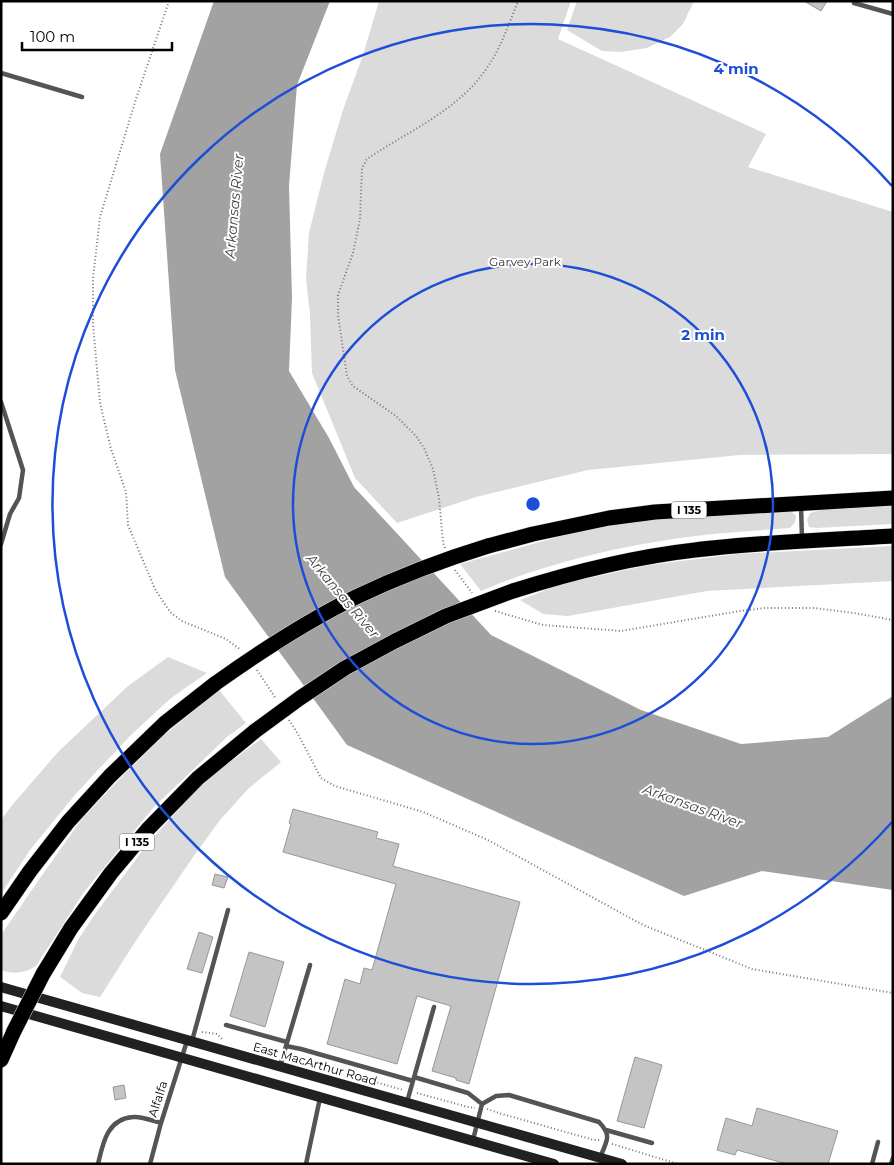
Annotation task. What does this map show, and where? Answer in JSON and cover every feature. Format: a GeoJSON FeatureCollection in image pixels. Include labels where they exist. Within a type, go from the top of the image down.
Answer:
{"type":"FeatureCollection","features":[{"type":"Feature","properties":{"kind":"highway","name":"I 135"},"geometry":{"type":"LineString","coordinates":[[1,913],[30,871],[68,822],[110,776],[165,723],[216,683],[262,651],[355,597],[446,559],[534,534],[609,518],[655,512],[893,498]]}},
{"type":"Feature","properties":{"kind":"highway","name":"I 135"},"geometry":{"type":"LineString","coordinates":[[1,1060],[43,974],[71,928],[111,873],[148,829],[198,778],[255,731],[345,668],[395,640],[446,616],[513,591],[604,565],[649,556],[695,550],[893,536]]}},
{"type":"Feature","properties":{"kind":"street","name":"East MacArthur Road"},"geometry":{"type":"LineString","coordinates":[[1,987],[622,1164]]}},
{"type":"Feature","properties":{"kind":"street"},"geometry":{"type":"LineString","coordinates":[[1,1006],[554,1164]]}},
{"type":"Feature","properties":{"kind":"lane"},"geometry":{"type":"LineString","coordinates":[[854,3],[893,14]]}},
{"type":"Feature","properties":{"kind":"lane"},"geometry":{"type":"LineString","coordinates":[[1,74],[82,97]]}},
{"type":"Feature","properties":{"kind":"lane"},"geometry":{"type":"LineString","coordinates":[[1,402],[24,470],[19,498],[10,514],[1,544]]}},
{"type":"Feature","properties":{"kind":"lane"},"geometry":{"type":"LineString","coordinates":[[801,503],[802,542]]}},
{"type":"Feature","properties":{"kind":"lane"},"geometry":{"type":"LineString","coordinates":[[1,520],[8,522]]}},
{"type":"Feature","properties":{"kind":"lane","name":"Alfalfa"},"geometry":{"type":"LineString","coordinates":[[150,1164],[182,1058],[195,1030],[228,910]]}},
{"type":"Feature","properties":{"kind":"lane"},"geometry":{"type":"LineString","coordinates":[[280,1067],[310,965]]}},
{"type":"Feature","properties":{"kind":"lane"},"geometry":{"type":"LineString","coordinates":[[407,1103],[434,1006]]}},
{"type":"Feature","properties":{"kind":"lane"},"geometry":{"type":"LineString","coordinates":[[226,1025],[301,1049],[468,1093],[482,1106]]}},
{"type":"Feature","properties":{"kind":"lane"},"geometry":{"type":"LineString","coordinates":[[472,1141],[482,1106],[496,1096],[509,1096],[599,1122],[608,1135],[600,1158]]}},
{"type":"Feature","properties":{"kind":"lane"},"geometry":{"type":"LineString","coordinates":[[306,1164],[320,1098]]}},
{"type":"Feature","properties":{"kind":"lane"},"geometry":{"type":"LineString","coordinates":[[98,1164],[111,1126],[134,1117],[161,1123]]}},
{"type":"Feature","properties":{"kind":"lane"},"geometry":{"type":"LineString","coordinates":[[606,1130],[652,1143]]}},
{"type":"Feature","properties":{"kind":"lane"},"geometry":{"type":"LineString","coordinates":[[872,1164],[878,1142]]}},
{"type":"Feature","properties":{"kind":"lane"},"geometry":{"type":"LineString","coordinates":[[891,1164],[893,1158]]}},
{"type":"Feature","properties":{"kind":"path"},"geometry":{"type":"LineString","coordinates":[[446,550],[443,542],[439,498],[433,469],[424,448],[416,436],[396,416],[353,386],[347,376],[338,315],[338,294],[353,252],[360,219],[362,168],[367,159],[463,97],[482,76],[498,52],[517,1]]}},
{"type":"Feature","properties":{"kind":"path"},"geometry":{"type":"LineString","coordinates":[[451,564],[474,595]]}},
{"type":"Feature","properties":{"kind":"path"},"geometry":{"type":"LineString","coordinates":[[490,610],[543,625],[621,631],[765,608],[814,608],[854,612],[893,620]]}},
{"type":"Feature","properties":{"kind":"path"},"geometry":{"type":"LineString","coordinates":[[195,1030],[217,1034],[224,1041]]}},
{"type":"Feature","properties":{"kind":"path"},"geometry":{"type":"LineString","coordinates":[[344,1073],[468,1107],[482,1106],[502,1114],[678,1164]]}},
{"type":"Feature","properties":{"kind":"green space","name":"Garvey Park"},"geometry":{"type":"Polygon","coordinates":[[[379,1],[571,1],[558,39],[766,134],[748,167],[893,212],[893,454],[740,455],[588,470],[476,497],[397,523],[355,478],[312,373],[310,315],[306,279],[309,233],[324,173],[379,1]]]}},
{"type":"Feature","properties":{"kind":"green space"},"geometry":{"type":"Polygon","coordinates":[[[577,1],[694,1],[683,24],[670,37],[647,48],[620,52],[602,51],[567,30],[577,1]]]}},
{"type":"Feature","properties":{"kind":"green space"},"geometry":{"type":"Polygon","coordinates":[[[893,506],[893,524],[816,528],[809,527],[807,520],[810,513],[820,510],[893,506]]]}},
{"type":"Feature","properties":{"kind":"green space"},"geometry":{"type":"Polygon","coordinates":[[[787,511],[796,516],[795,522],[790,528],[702,535],[624,548],[575,559],[527,573],[481,591],[460,564],[587,529],[641,520],[787,511]]]}},
{"type":"Feature","properties":{"kind":"green space"},"geometry":{"type":"Polygon","coordinates":[[[893,546],[893,581],[707,591],[568,616],[543,614],[520,600],[561,584],[649,565],[737,554],[893,546]]]}},
{"type":"Feature","properties":{"kind":"green space"},"geometry":{"type":"Polygon","coordinates":[[[168,657],[207,673],[171,698],[130,736],[97,771],[30,850],[1,894],[1,820],[59,751],[128,686],[168,657]]]}},
{"type":"Feature","properties":{"kind":"green space"},"geometry":{"type":"Polygon","coordinates":[[[219,690],[246,723],[227,737],[153,808],[84,892],[36,966],[19,972],[1,970],[1,935],[81,820],[163,736],[219,690]]]}},
{"type":"Feature","properties":{"kind":"green space"},"geometry":{"type":"Polygon","coordinates":[[[261,739],[281,762],[248,789],[220,820],[137,939],[100,997],[82,993],[60,977],[78,940],[95,914],[149,842],[187,800],[215,773],[261,739]]]}},
{"type":"Feature","properties":{"kind":"water","name":"Arkansas River"},"geometry":{"type":"Polygon","coordinates":[[[214,1],[330,1],[297,85],[289,186],[292,298],[289,371],[329,438],[354,487],[491,635],[641,710],[741,744],[828,737],[893,696],[893,890],[762,871],[684,896],[347,745],[225,577],[175,370],[160,154],[214,1]]]}},
{"type":"Feature","properties":{"kind":"building"},"geometry":{"type":"Polygon","coordinates":[[[804,1],[827,1],[821,11],[804,1]]]}},
{"type":"Feature","properties":{"kind":"building"},"geometry":{"type":"Polygon","coordinates":[[[293,809],[378,832],[376,838],[399,844],[393,866],[520,902],[469,1084],[432,1071],[451,1006],[417,996],[397,1064],[327,1044],[345,979],[360,984],[364,968],[372,970],[396,884],[283,852],[293,809]]]}},
{"type":"Feature","properties":{"kind":"building"},"geometry":{"type":"Polygon","coordinates":[[[215,874],[228,877],[224,888],[212,885],[215,874]]]}},
{"type":"Feature","properties":{"kind":"building"},"geometry":{"type":"Polygon","coordinates":[[[199,932],[213,937],[202,973],[187,969],[199,932]]]}},
{"type":"Feature","properties":{"kind":"building"},"geometry":{"type":"Polygon","coordinates":[[[249,952],[284,962],[265,1027],[230,1016],[249,952]]]}},
{"type":"Feature","properties":{"kind":"building"},"geometry":{"type":"Polygon","coordinates":[[[635,1057],[662,1065],[644,1128],[617,1121],[635,1057]]]}},
{"type":"Feature","properties":{"kind":"building"},"geometry":{"type":"Polygon","coordinates":[[[124,1085],[126,1098],[115,1100],[113,1087],[124,1085]]]}},
{"type":"Feature","properties":{"kind":"building"},"geometry":{"type":"Polygon","coordinates":[[[757,1108],[838,1131],[828,1164],[787,1164],[737,1150],[735,1155],[717,1150],[726,1118],[752,1126],[757,1108]]]}}]}
